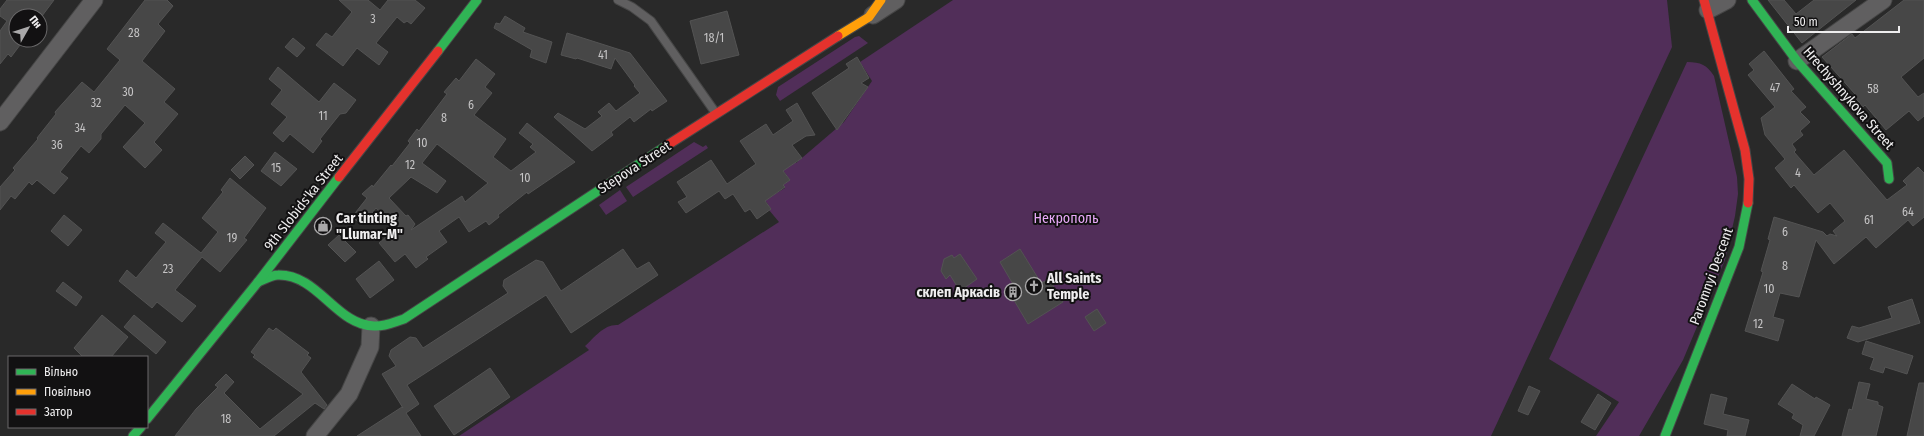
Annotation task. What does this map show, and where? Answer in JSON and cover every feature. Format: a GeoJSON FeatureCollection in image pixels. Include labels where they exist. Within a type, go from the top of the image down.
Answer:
{"type":"FeatureCollection","features":[{"type":"Feature","properties":{"kind":"street"},"geometry":{"type":"LineString","coordinates":[[0,122],[94,0]]}},
{"type":"Feature","properties":{"kind":"street","name":"9th Slobids'ka Street"},"geometry":{"type":"LineString","coordinates":[[148,418],[258,282],[477,0]]}},
{"type":"Feature","properties":{"kind":"street"},"geometry":{"type":"LineString","coordinates":[[869,17],[881,0]]}},
{"type":"Feature","properties":{"kind":"street","name":"Stepova Street"},"geometry":{"type":"LineString","coordinates":[[258,282],[278,275],[300,279],[347,317],[371,326],[383,326],[404,318],[716,114],[896,0]]}},
{"type":"Feature","properties":{"kind":"street"},"geometry":{"type":"LineString","coordinates":[[1706,5],[1727,0]]}},
{"type":"Feature","properties":{"kind":"street","name":"Hrechyshnykova Street"},"geometry":{"type":"LineString","coordinates":[[1752,0],[1797,61],[1887,163],[1889,179]]}},
{"type":"Feature","properties":{"kind":"street"},"geometry":{"type":"LineString","coordinates":[[1797,61],[1883,0]]}},
{"type":"Feature","properties":{"kind":"street","name":"Paromnyi Descent"},"geometry":{"type":"LineString","coordinates":[[1665,436],[1738,247],[1748,207],[1749,179],[1745,150],[1706,5]]}},
{"type":"Feature","properties":{"kind":"street"},"geometry":{"type":"LineString","coordinates":[[315,436],[349,394],[370,347],[371,326]]}},
{"type":"Feature","properties":{"kind":"street"},"geometry":{"type":"LineString","coordinates":[[133,436],[139,428]]}},
{"type":"Feature","properties":{"kind":"lane"},"geometry":{"type":"LineString","coordinates":[[618,0],[632,7],[651,21],[716,114]]}},
{"type":"Feature","properties":{"kind":"green space","name":"Некрополь"},"geometry":{"type":"Polygon","coordinates":[[[953,0],[1667,0],[1672,47],[1491,436],[459,436],[589,350],[585,346],[604,329],[613,325],[618,325],[779,222],[769,210],[771,209],[765,200],[785,188],[783,185],[790,180],[774,158],[796,163],[844,122],[872,81],[860,62],[953,0]]]}},
{"type":"Feature","properties":{"kind":"green space"},"geometry":{"type":"Polygon","coordinates":[[[859,36],[868,43],[780,101],[776,95],[778,87],[855,37],[859,36]]]}},
{"type":"Feature","properties":{"kind":"green space"},"geometry":{"type":"Polygon","coordinates":[[[1687,62],[1703,65],[1709,69],[1714,76],[1737,177],[1738,194],[1735,216],[1725,260],[1683,360],[1639,436],[1596,436],[1619,402],[1549,359],[1687,62]]]}},
{"type":"Feature","properties":{"kind":"green space"},"geometry":{"type":"Polygon","coordinates":[[[694,142],[703,147],[706,145],[708,148],[633,197],[626,187],[694,142]]]}},
{"type":"Feature","properties":{"kind":"green space"},"geometry":{"type":"Polygon","coordinates":[[[620,190],[627,201],[606,215],[599,205],[620,190]]]}},
{"type":"Feature","properties":{"kind":"building"},"geometry":{"type":"Polygon","coordinates":[[[7,0],[54,0],[48,8],[8,8],[8,48],[18,48],[11,57],[8,54],[0,64],[0,31],[7,21],[0,16],[0,9],[7,0]]]}},
{"type":"Feature","properties":{"kind":"building"},"geometry":{"type":"Polygon","coordinates":[[[145,0],[167,0],[173,6],[158,24],[165,31],[142,61],[175,89],[164,102],[178,114],[154,142],[162,150],[145,168],[123,147],[145,123],[125,105],[101,134],[101,139],[89,153],[81,146],[60,172],[68,178],[54,194],[37,180],[32,185],[29,182],[15,199],[11,196],[0,210],[0,187],[15,170],[13,168],[38,139],[37,138],[56,114],[55,112],[82,82],[94,92],[120,60],[107,49],[145,0]]]}},
{"type":"Feature","properties":{"kind":"building"},"geometry":{"type":"Polygon","coordinates":[[[339,0],[368,0],[380,10],[388,0],[415,0],[425,8],[411,24],[407,21],[404,23],[397,17],[376,43],[388,52],[379,65],[357,48],[343,66],[316,45],[326,33],[332,37],[352,12],[339,0]]]}},
{"type":"Feature","properties":{"kind":"building"},"geometry":{"type":"Polygon","coordinates":[[[1768,0],[1784,0],[1796,14],[1814,0],[1856,0],[1802,43],[1768,0]]]}},
{"type":"Feature","properties":{"kind":"building"},"geometry":{"type":"Polygon","coordinates":[[[1904,0],[1924,0],[1924,58],[1901,77],[1918,97],[1924,93],[1924,116],[1918,121],[1909,111],[1886,130],[1865,105],[1863,107],[1853,95],[1855,94],[1822,57],[1852,34],[1855,38],[1904,0]]]}},
{"type":"Feature","properties":{"kind":"building"},"geometry":{"type":"Polygon","coordinates":[[[727,11],[739,55],[701,64],[690,21],[727,11]]]}},
{"type":"Feature","properties":{"kind":"building"},"geometry":{"type":"Polygon","coordinates":[[[505,16],[525,28],[523,32],[552,42],[546,63],[530,57],[532,50],[494,28],[496,23],[500,24],[505,16]]]}},
{"type":"Feature","properties":{"kind":"building"},"geometry":{"type":"Polygon","coordinates":[[[567,33],[630,53],[667,101],[652,111],[651,109],[634,122],[630,117],[611,132],[613,135],[592,151],[554,117],[558,113],[585,129],[602,116],[598,112],[609,103],[616,111],[640,93],[615,58],[611,69],[577,58],[561,55],[567,33]]]}},
{"type":"Feature","properties":{"kind":"building"},"geometry":{"type":"Polygon","coordinates":[[[293,38],[305,48],[297,57],[285,47],[293,38]]]}},
{"type":"Feature","properties":{"kind":"building"},"geometry":{"type":"Polygon","coordinates":[[[1764,51],[1794,89],[1791,91],[1806,107],[1800,112],[1810,122],[1800,131],[1803,135],[1792,144],[1796,150],[1794,152],[1814,175],[1844,150],[1887,200],[1907,185],[1903,181],[1918,167],[1924,173],[1924,217],[1913,226],[1908,220],[1876,248],[1866,237],[1834,264],[1816,240],[1799,297],[1780,293],[1773,317],[1784,320],[1778,341],[1745,331],[1763,272],[1761,271],[1770,240],[1768,239],[1774,217],[1823,232],[1827,236],[1830,234],[1837,236],[1833,231],[1845,221],[1830,203],[1818,213],[1794,185],[1791,188],[1775,168],[1785,159],[1765,135],[1761,118],[1775,107],[1748,75],[1754,70],[1749,64],[1764,51]]]}},
{"type":"Feature","properties":{"kind":"building"},"geometry":{"type":"Polygon","coordinates":[[[857,57],[869,78],[861,83],[868,87],[837,130],[812,93],[849,68],[846,64],[857,57]]]}},
{"type":"Feature","properties":{"kind":"building"},"geometry":{"type":"Polygon","coordinates":[[[476,59],[495,74],[485,87],[492,93],[474,115],[506,139],[493,157],[511,171],[536,152],[530,147],[533,144],[519,133],[527,123],[575,162],[528,194],[527,192],[498,215],[499,217],[489,225],[486,221],[469,232],[459,217],[439,231],[447,242],[426,257],[428,259],[416,268],[405,254],[395,262],[379,243],[395,229],[376,208],[362,225],[352,217],[367,198],[362,194],[372,185],[373,187],[391,165],[392,166],[410,143],[408,141],[417,129],[419,131],[447,94],[444,92],[456,78],[459,81],[476,59]],[[437,144],[422,163],[446,181],[437,193],[411,177],[389,198],[406,216],[408,215],[415,224],[411,230],[462,196],[465,202],[488,183],[437,144]]]}},
{"type":"Feature","properties":{"kind":"building"},"geometry":{"type":"Polygon","coordinates":[[[278,67],[319,102],[334,83],[356,100],[346,113],[340,114],[320,139],[322,141],[313,153],[290,134],[283,142],[273,133],[287,117],[271,104],[282,90],[269,79],[278,67]]]}},
{"type":"Feature","properties":{"kind":"building"},"geometry":{"type":"Polygon","coordinates":[[[797,103],[815,135],[806,136],[792,145],[802,158],[783,171],[790,180],[783,185],[785,187],[765,201],[771,209],[757,219],[750,209],[745,212],[733,194],[725,199],[719,191],[686,213],[678,202],[687,197],[677,182],[711,160],[727,184],[756,164],[740,141],[766,124],[773,135],[793,121],[786,110],[797,103]]]}},
{"type":"Feature","properties":{"kind":"building"},"geometry":{"type":"Polygon","coordinates":[[[275,152],[297,169],[281,186],[261,171],[275,152]]]}},
{"type":"Feature","properties":{"kind":"building"},"geometry":{"type":"Polygon","coordinates":[[[245,156],[254,165],[240,179],[231,170],[245,156]]]}},
{"type":"Feature","properties":{"kind":"building"},"geometry":{"type":"Polygon","coordinates":[[[230,178],[266,208],[244,238],[247,240],[220,272],[202,257],[175,290],[196,306],[182,322],[157,302],[152,308],[119,281],[127,270],[136,278],[166,242],[155,233],[163,223],[201,253],[218,232],[202,218],[223,192],[221,190],[230,178]]]}},
{"type":"Feature","properties":{"kind":"building"},"geometry":{"type":"Polygon","coordinates":[[[64,215],[82,230],[68,246],[51,231],[64,215]]]}},
{"type":"Feature","properties":{"kind":"building"},"geometry":{"type":"Polygon","coordinates":[[[339,235],[356,252],[345,262],[328,245],[339,235]]]}},
{"type":"Feature","properties":{"kind":"building"},"geometry":{"type":"Polygon","coordinates":[[[623,249],[637,269],[649,262],[658,275],[571,333],[546,295],[407,385],[419,404],[406,413],[421,436],[357,436],[402,407],[403,408],[382,374],[396,366],[389,356],[391,350],[410,337],[416,338],[423,348],[508,293],[503,286],[504,280],[536,260],[543,262],[561,291],[623,249]]]}},
{"type":"Feature","properties":{"kind":"building","name":"All Saints Temple"},"geometry":{"type":"Polygon","coordinates":[[[1020,249],[1041,283],[1049,279],[1063,302],[1028,324],[1008,290],[1014,286],[1000,262],[1020,249]]]}},
{"type":"Feature","properties":{"kind":"building"},"geometry":{"type":"Polygon","coordinates":[[[960,254],[977,279],[960,291],[950,275],[946,279],[941,271],[944,259],[952,255],[954,258],[960,254]]]}},
{"type":"Feature","properties":{"kind":"building"},"geometry":{"type":"Polygon","coordinates":[[[379,261],[394,280],[370,298],[356,279],[379,261]]]}},
{"type":"Feature","properties":{"kind":"building"},"geometry":{"type":"Polygon","coordinates":[[[63,282],[82,297],[76,306],[56,291],[63,282]]]}},
{"type":"Feature","properties":{"kind":"building"},"geometry":{"type":"Polygon","coordinates":[[[1912,299],[1920,323],[1858,342],[1847,338],[1852,326],[1859,328],[1892,318],[1888,307],[1912,299]]]}},
{"type":"Feature","properties":{"kind":"building"},"geometry":{"type":"Polygon","coordinates":[[[1097,309],[1106,323],[1094,331],[1085,317],[1097,309]]]}},
{"type":"Feature","properties":{"kind":"building"},"geometry":{"type":"Polygon","coordinates":[[[102,315],[128,337],[112,356],[82,356],[74,348],[102,315]]]}},
{"type":"Feature","properties":{"kind":"building"},"geometry":{"type":"Polygon","coordinates":[[[134,315],[166,342],[156,354],[124,327],[134,315]]]}},
{"type":"Feature","properties":{"kind":"building"},"geometry":{"type":"Polygon","coordinates":[[[269,328],[273,331],[276,328],[309,353],[307,355],[311,358],[301,372],[327,405],[324,409],[315,403],[274,436],[175,436],[196,409],[218,387],[215,385],[226,374],[234,382],[224,393],[260,429],[303,394],[253,357],[255,355],[251,352],[269,328]]]}},
{"type":"Feature","properties":{"kind":"building"},"geometry":{"type":"Polygon","coordinates":[[[1866,341],[1913,356],[1907,374],[1885,367],[1883,373],[1870,369],[1874,358],[1862,354],[1866,341]]]}},
{"type":"Feature","properties":{"kind":"building"},"geometry":{"type":"Polygon","coordinates":[[[490,368],[510,397],[454,435],[434,406],[490,368]]]}},
{"type":"Feature","properties":{"kind":"building"},"geometry":{"type":"Polygon","coordinates":[[[1859,382],[1870,384],[1866,399],[1878,402],[1878,405],[1883,407],[1876,436],[1842,436],[1849,409],[1852,410],[1859,382]]]}},
{"type":"Feature","properties":{"kind":"building"},"geometry":{"type":"Polygon","coordinates":[[[1919,383],[1924,383],[1924,436],[1907,436],[1919,383]]]}},
{"type":"Feature","properties":{"kind":"building"},"geometry":{"type":"Polygon","coordinates":[[[1792,384],[1815,399],[1816,397],[1830,405],[1814,436],[1800,436],[1803,425],[1792,418],[1794,414],[1778,404],[1792,384]]]}},
{"type":"Feature","properties":{"kind":"building"},"geometry":{"type":"Polygon","coordinates":[[[1529,386],[1540,391],[1528,415],[1518,411],[1529,386]]]}},
{"type":"Feature","properties":{"kind":"building"},"geometry":{"type":"Polygon","coordinates":[[[1598,394],[1611,403],[1595,430],[1581,422],[1598,394]]]}},
{"type":"Feature","properties":{"kind":"building"},"geometry":{"type":"Polygon","coordinates":[[[1711,394],[1727,398],[1723,414],[1749,420],[1745,436],[1727,436],[1728,430],[1704,424],[1711,394]]]}},
{"type":"Feature","properties":{"kind":"traffic: fast"},"geometry":{"type":"LineString","coordinates":[[438,51],[477,0]]}},
{"type":"Feature","properties":{"kind":"traffic: fast"},"geometry":{"type":"LineString","coordinates":[[1752,0],[1797,61],[1887,163],[1889,179]]}},
{"type":"Feature","properties":{"kind":"traffic: fast"},"geometry":{"type":"LineString","coordinates":[[258,282],[275,275],[292,277],[305,282],[337,309],[361,323],[374,326],[393,323],[404,319],[666,146]]}},
{"type":"Feature","properties":{"kind":"traffic: fast"},"geometry":{"type":"LineString","coordinates":[[148,418],[258,282],[339,177]]}},
{"type":"Feature","properties":{"kind":"traffic: fast"},"geometry":{"type":"LineString","coordinates":[[1665,436],[1739,247],[1748,203]]}},
{"type":"Feature","properties":{"kind":"traffic: fast"},"geometry":{"type":"LineString","coordinates":[[133,436],[140,428]]}},
{"type":"Feature","properties":{"kind":"traffic: slow"},"geometry":{"type":"LineString","coordinates":[[838,36],[869,17],[881,0]]}},
{"type":"Feature","properties":{"kind":"traffic: jam"},"geometry":{"type":"LineString","coordinates":[[1704,0],[1745,150],[1749,179],[1748,203]]}},
{"type":"Feature","properties":{"kind":"traffic: jam"},"geometry":{"type":"LineString","coordinates":[[666,146],[838,36]]}},
{"type":"Feature","properties":{"kind":"traffic: jam"},"geometry":{"type":"LineString","coordinates":[[339,177],[438,51]]}},
{"type":"Feature","properties":{"kind":"place","name":"Car tinting \"Llumar-M\""},"geometry":{"type":"Point","coordinates":[323,226]}},
{"type":"Feature","properties":{"kind":"place","name":"All Saints Temple"},"geometry":{"type":"Point","coordinates":[1034,286]}},
{"type":"Feature","properties":{"kind":"place","name":"склеп Аркасів"},"geometry":{"type":"Point","coordinates":[1013,292]}}]}
